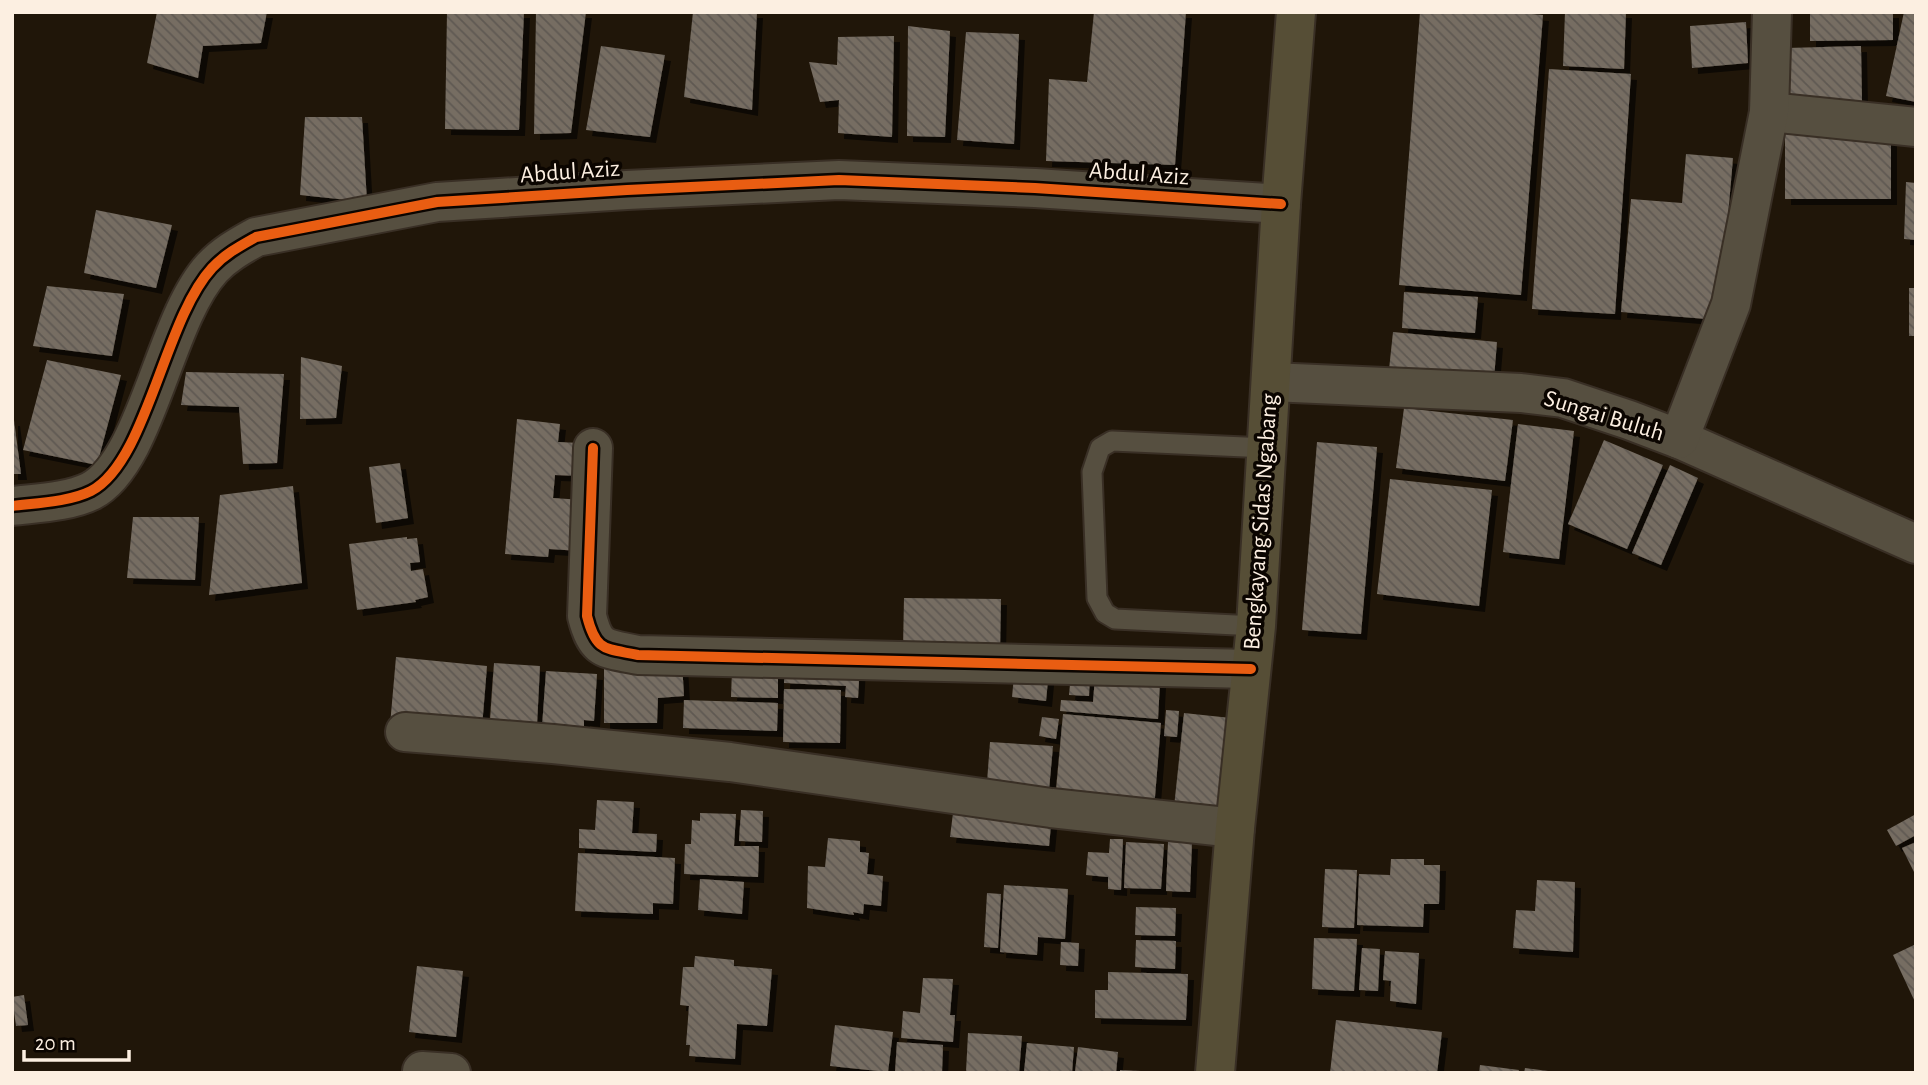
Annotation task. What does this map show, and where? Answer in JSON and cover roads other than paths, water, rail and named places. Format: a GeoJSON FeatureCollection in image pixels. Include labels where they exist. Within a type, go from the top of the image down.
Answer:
{"type":"FeatureCollection","features":[{"type":"Feature","properties":{"kind":"highway","name":"Bengkayang Sidas Ngabang"},"geometry":{"type":"LineString","coordinates":[[1214,1073],[1234,828],[1256,626],[1281,204],[1296,12]]}},
{"type":"Feature","properties":{"kind":"street"},"geometry":{"type":"LineString","coordinates":[[1678,439],[1731,304],[1769,112],[1773,12]]}},
{"type":"Feature","properties":{"kind":"street"},"geometry":{"type":"LineString","coordinates":[[1769,112],[1916,127]]}},
{"type":"Feature","properties":{"kind":"street","name":"Abdul Aziz"},"geometry":{"type":"LineString","coordinates":[[12,506],[91,491],[119,466],[137,430],[179,321],[195,293],[211,269],[230,251],[256,237],[437,202],[839,180],[1035,188],[1281,204]]}},
{"type":"Feature","properties":{"kind":"street","name":"Sungai Buluh"},"geometry":{"type":"LineString","coordinates":[[1271,382],[1542,395],[1589,406],[1678,439],[1916,544]]}},
{"type":"Feature","properties":{"kind":"street"},"geometry":{"type":"LineString","coordinates":[[593,448],[587,616],[592,637],[599,645],[638,655],[1251,669]]}},
{"type":"Feature","properties":{"kind":"street"},"geometry":{"type":"LineString","coordinates":[[405,732],[730,762],[1051,808],[1234,828]]}},
{"type":"Feature","properties":{"kind":"lane"},"geometry":{"type":"LineString","coordinates":[[1256,626],[1115,619],[1105,613],[1097,598],[1092,472],[1100,449],[1112,441],[1267,448]]}}]}
